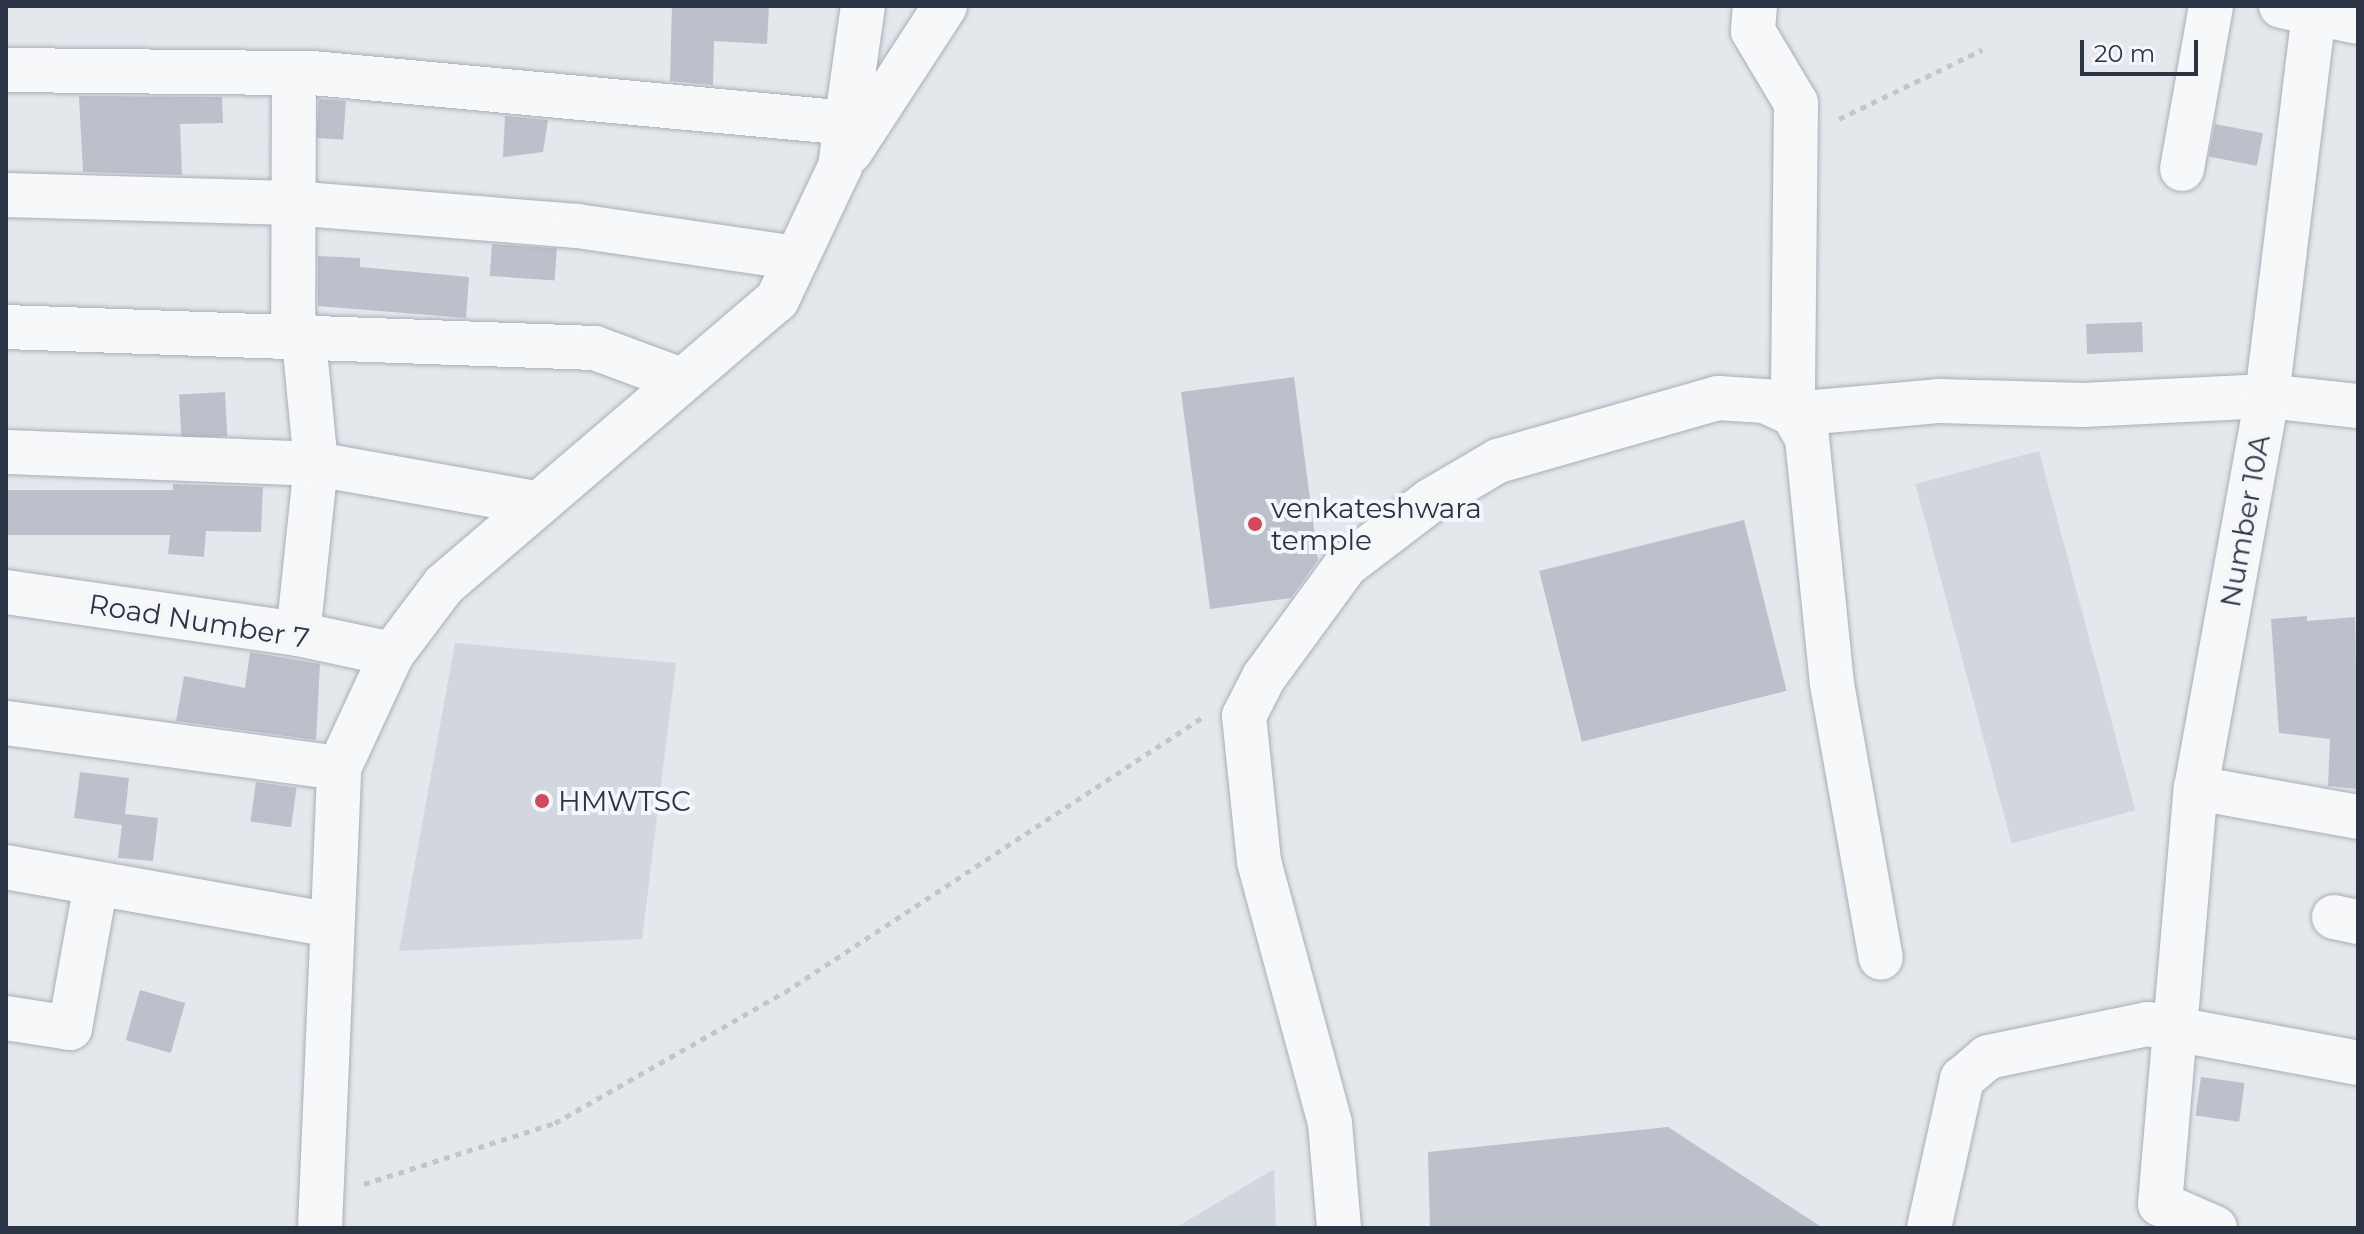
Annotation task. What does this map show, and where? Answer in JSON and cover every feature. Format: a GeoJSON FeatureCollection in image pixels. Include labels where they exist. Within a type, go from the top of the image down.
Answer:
{"type":"FeatureCollection","features":[{"type":"Feature","properties":{"kind":"street"},"geometry":{"type":"LineString","coordinates":[[840,167],[863,6]]}},
{"type":"Feature","properties":{"kind":"street"},"geometry":{"type":"LineString","coordinates":[[321,1212],[339,768],[392,654],[444,585],[536,503],[777,300],[840,167],[945,6]]}},
{"type":"Feature","properties":{"kind":"street"},"geometry":{"type":"LineString","coordinates":[[1755,6],[1753,31],[1796,103],[1793,414],[1807,438],[1832,684],[1881,958]]}},
{"type":"Feature","properties":{"kind":"street"},"geometry":{"type":"LineString","coordinates":[[2182,169],[2211,6]]}},
{"type":"Feature","properties":{"kind":"street"},"geometry":{"type":"LineString","coordinates":[[2297,9],[2358,22]]}},
{"type":"Feature","properties":{"kind":"street","name":"Number 10A"},"geometry":{"type":"LineString","coordinates":[[2206,1227],[2160,1204],[2196,788],[2267,396],[2297,9]]}},
{"type":"Feature","properties":{"kind":"street"},"geometry":{"type":"LineString","coordinates":[[6,70],[294,73],[848,123]]}},
{"type":"Feature","properties":{"kind":"street"},"geometry":{"type":"LineString","coordinates":[[294,73],[291,203],[293,319],[304,340],[316,464],[298,634]]}},
{"type":"Feature","properties":{"kind":"street"},"geometry":{"type":"LineString","coordinates":[[6,195],[291,203],[577,226],[797,258]]}},
{"type":"Feature","properties":{"kind":"street"},"geometry":{"type":"LineString","coordinates":[[6,327],[595,348],[681,380]]}},
{"type":"Feature","properties":{"kind":"street"},"geometry":{"type":"LineString","coordinates":[[1339,1228],[1330,1123],[1259,861],[1244,716],[1264,677],[1346,565],[1430,501],[1498,461],[1718,398],[1765,401],[1793,414],[1940,401],[2083,405],[2267,396],[2358,406]]}},
{"type":"Feature","properties":{"kind":"street"},"geometry":{"type":"LineString","coordinates":[[6,452],[316,464],[536,503]]}},
{"type":"Feature","properties":{"kind":"street","name":"Road Number 7"},"geometry":{"type":"LineString","coordinates":[[6,592],[298,634],[392,654]]}},
{"type":"Feature","properties":{"kind":"street"},"geometry":{"type":"LineString","coordinates":[[6,723],[339,768]]}},
{"type":"Feature","properties":{"kind":"street"},"geometry":{"type":"LineString","coordinates":[[2196,788],[2358,817]]}},
{"type":"Feature","properties":{"kind":"street"},"geometry":{"type":"LineString","coordinates":[[6,867],[331,925]]}},
{"type":"Feature","properties":{"kind":"street"},"geometry":{"type":"LineString","coordinates":[[6,1018],[70,1028],[96,883]]}},
{"type":"Feature","properties":{"kind":"street"},"geometry":{"type":"LineString","coordinates":[[1929,1228],[1962,1079],[1988,1057],[2148,1024],[2358,1063]]}},
{"type":"Feature","properties":{"kind":"path"},"geometry":{"type":"LineString","coordinates":[[1796,140],[1982,50]]}},
{"type":"Feature","properties":{"kind":"path"},"geometry":{"type":"LineString","coordinates":[[321,1212],[555,1123],[785,992],[1211,712]]}},
{"type":"Feature","properties":{"kind":"shaded area"},"geometry":{"type":"Polygon","coordinates":[[[2039,451],[2135,810],[2012,843],[1915,484],[2039,451]]]}},
{"type":"Feature","properties":{"kind":"shaded area","name":"HMWTSC"},"geometry":{"type":"Polygon","coordinates":[[[455,643],[676,663],[642,939],[399,951],[455,643]]]}},
{"type":"Feature","properties":{"kind":"shaded area"},"geometry":{"type":"Polygon","coordinates":[[[1274,1169],[1276,1228],[1175,1228],[1274,1169]]]}},
{"type":"Feature","properties":{"kind":"building"},"geometry":{"type":"Polygon","coordinates":[[[672,6],[769,6],[767,44],[714,41],[713,85],[670,81],[672,6]]]}},
{"type":"Feature","properties":{"kind":"building"},"geometry":{"type":"Polygon","coordinates":[[[79,96],[222,97],[223,123],[180,124],[182,175],[83,172],[79,96]]]}},
{"type":"Feature","properties":{"kind":"building"},"geometry":{"type":"Polygon","coordinates":[[[319,99],[346,101],[343,140],[316,138],[319,99]]]}},
{"type":"Feature","properties":{"kind":"building"},"geometry":{"type":"Polygon","coordinates":[[[505,116],[548,120],[543,152],[503,157],[505,116]]]}},
{"type":"Feature","properties":{"kind":"building"},"geometry":{"type":"Polygon","coordinates":[[[2215,124],[2263,133],[2257,166],[2209,156],[2215,124]]]}},
{"type":"Feature","properties":{"kind":"building"},"geometry":{"type":"Polygon","coordinates":[[[492,244],[557,249],[555,280],[490,276],[492,244]]]}},
{"type":"Feature","properties":{"kind":"building"},"geometry":{"type":"Polygon","coordinates":[[[318,256],[360,258],[360,267],[469,277],[466,318],[318,306],[318,256]]]}},
{"type":"Feature","properties":{"kind":"building"},"geometry":{"type":"Polygon","coordinates":[[[2142,322],[2143,352],[2087,354],[2086,324],[2142,322]]]}},
{"type":"Feature","properties":{"kind":"building"},"geometry":{"type":"Polygon","coordinates":[[[1294,377],[1318,560],[1291,598],[1210,609],[1181,392],[1294,377]]]}},
{"type":"Feature","properties":{"kind":"building"},"geometry":{"type":"Polygon","coordinates":[[[225,392],[227,436],[181,438],[179,394],[225,392]]]}},
{"type":"Feature","properties":{"kind":"building"},"geometry":{"type":"Polygon","coordinates":[[[173,484],[263,487],[261,532],[206,531],[204,557],[168,554],[170,535],[6,535],[6,490],[173,490],[173,484]]]}},
{"type":"Feature","properties":{"kind":"building"},"geometry":{"type":"Polygon","coordinates":[[[1744,520],[1787,691],[1582,742],[1539,571],[1744,520]]]}},
{"type":"Feature","properties":{"kind":"building"},"geometry":{"type":"Polygon","coordinates":[[[2307,616],[2307,621],[2355,617],[2358,789],[2328,786],[2330,739],[2279,733],[2271,619],[2307,616]]]}},
{"type":"Feature","properties":{"kind":"building"},"geometry":{"type":"Polygon","coordinates":[[[250,652],[320,664],[316,740],[176,721],[184,676],[245,688],[250,652]]]}},
{"type":"Feature","properties":{"kind":"building"},"geometry":{"type":"Polygon","coordinates":[[[80,772],[129,778],[125,814],[158,818],[153,861],[118,858],[122,825],[74,818],[80,772]]]}},
{"type":"Feature","properties":{"kind":"building"},"geometry":{"type":"Polygon","coordinates":[[[256,782],[297,788],[291,827],[250,822],[256,782]]]}},
{"type":"Feature","properties":{"kind":"building"},"geometry":{"type":"Polygon","coordinates":[[[140,990],[185,1003],[171,1053],[126,1040],[140,990]]]}},
{"type":"Feature","properties":{"kind":"building"},"geometry":{"type":"Polygon","coordinates":[[[2201,1077],[2245,1083],[2239,1122],[2196,1116],[2201,1077]]]}},
{"type":"Feature","properties":{"kind":"building"},"geometry":{"type":"Polygon","coordinates":[[[1668,1127],[1823,1228],[1430,1228],[1428,1152],[1668,1127]]]}},
{"type":"Feature","properties":{"kind":"place","name":"venkateshwara temple"},"geometry":{"type":"Point","coordinates":[1255,524]}},
{"type":"Feature","properties":{"kind":"place","name":"HMWTSC"},"geometry":{"type":"Point","coordinates":[542,801]}}]}
